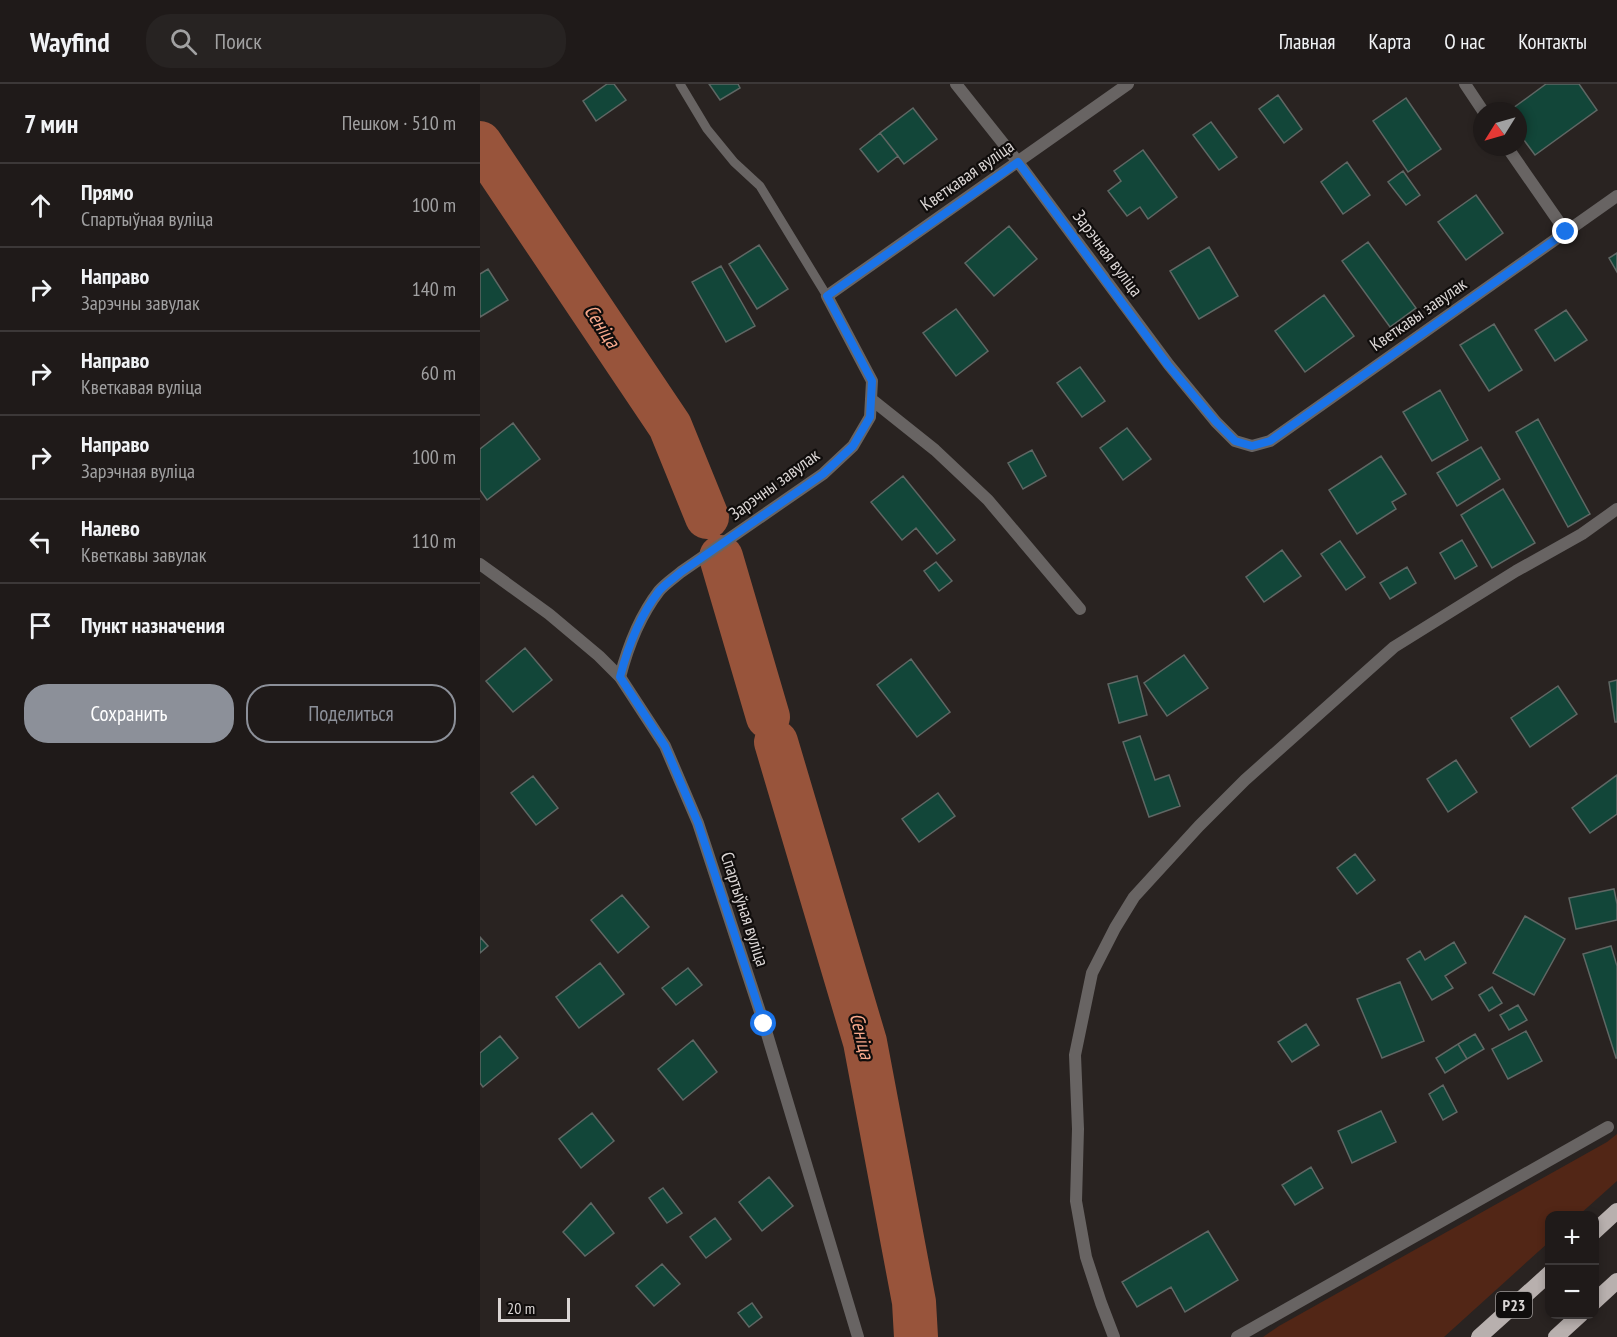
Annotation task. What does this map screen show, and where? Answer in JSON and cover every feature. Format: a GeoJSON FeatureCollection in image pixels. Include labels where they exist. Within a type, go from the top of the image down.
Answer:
{"type":"FeatureCollection","features":[{"type":"Feature","properties":{"kind":"highway"},"geometry":{"type":"LineString","coordinates":[[1599,1227],[1617,1211]]}},
{"type":"Feature","properties":{"kind":"highway","name":"Р23"},"geometry":{"type":"LineString","coordinates":[[1479,1337],[1545,1278]]}},
{"type":"Feature","properties":{"kind":"highway"},"geometry":{"type":"LineString","coordinates":[[1599,1297],[1617,1281]]}},
{"type":"Feature","properties":{"kind":"highway"},"geometry":{"type":"LineString","coordinates":[[1556,1337],[1576,1319]]}},
{"type":"Feature","properties":{"kind":"street","name":"Зарэчная вуліца"},"geometry":{"type":"LineString","coordinates":[[956,84],[1018,162],[1168,365],[1235,441]]}},
{"type":"Feature","properties":{"kind":"street","name":"Кветкавая вуліца"},"geometry":{"type":"LineString","coordinates":[[827,296],[1128,84]]}},
{"type":"Feature","properties":{"kind":"street"},"geometry":{"type":"LineString","coordinates":[[1465,84],[1477,102]]}},
{"type":"Feature","properties":{"kind":"street"},"geometry":{"type":"LineString","coordinates":[[1514,156],[1566,232]]}},
{"type":"Feature","properties":{"kind":"street","name":"Кветкавы завулак"},"geometry":{"type":"LineString","coordinates":[[1235,441],[1252,446],[1270,441],[1617,196]]}},
{"type":"Feature","properties":{"kind":"street","name":"Зарэчны завулак"},"geometry":{"type":"LineString","coordinates":[[620,677],[627,650],[639,622],[660,589],[823,474],[853,446],[870,417],[872,381],[827,296]]}},
{"type":"Feature","properties":{"kind":"street"},"geometry":{"type":"LineString","coordinates":[[871,399],[934,450],[988,500],[1080,609]]}},
{"type":"Feature","properties":{"kind":"street"},"geometry":{"type":"LineString","coordinates":[[1114,1337],[1086,1257],[1076,1201],[1078,1129],[1075,1055],[1092,973],[1115,928],[1134,897],[1199,826],[1394,647],[1516,570],[1582,534],[1617,509]]}},
{"type":"Feature","properties":{"kind":"street","name":"Спартыўная вуліца"},"geometry":{"type":"LineString","coordinates":[[480,564],[549,614],[599,656],[620,677],[665,746],[698,823],[764,1024],[858,1337]]}},
{"type":"Feature","properties":{"kind":"street"},"geometry":{"type":"LineString","coordinates":[[1237,1337],[1608,1127]]}},
{"type":"Feature","properties":{"kind":"lane"},"geometry":{"type":"LineString","coordinates":[[680,84],[707,129],[734,162],[760,186],[827,296]]}},
{"type":"Feature","properties":{"kind":"shaded area"},"geometry":{"type":"Polygon","coordinates":[[[1617,1134],[1617,1181],[1583,1211],[1545,1211],[1545,1246],[1444,1337],[1263,1337],[1279,1326],[1607,1142],[1617,1134]]]}},
{"type":"Feature","properties":{"kind":"building"},"geometry":{"type":"Polygon","coordinates":[[[607,84],[614,84],[626,100],[596,121],[583,101],[607,84]]]}},
{"type":"Feature","properties":{"kind":"building"},"geometry":{"type":"Polygon","coordinates":[[[709,84],[738,84],[740,88],[720,100],[709,84]]]}},
{"type":"Feature","properties":{"kind":"building"},"geometry":{"type":"Polygon","coordinates":[[[1546,84],[1579,84],[1597,110],[1535,155],[1527,144],[1527,102],[1521,102],[1546,84]]]}},
{"type":"Feature","properties":{"kind":"building"},"geometry":{"type":"Polygon","coordinates":[[[1278,95],[1302,129],[1284,143],[1259,109],[1278,95]]]}},
{"type":"Feature","properties":{"kind":"building"},"geometry":{"type":"Polygon","coordinates":[[[1406,98],[1441,149],[1408,172],[1373,121],[1406,98]]]}},
{"type":"Feature","properties":{"kind":"building"},"geometry":{"type":"Polygon","coordinates":[[[913,108],[937,139],[904,164],[880,133],[913,108]]]}},
{"type":"Feature","properties":{"kind":"building"},"geometry":{"type":"Polygon","coordinates":[[[1211,122],[1237,157],[1219,170],[1193,135],[1211,122]]]}},
{"type":"Feature","properties":{"kind":"building"},"geometry":{"type":"Polygon","coordinates":[[[880,133],[898,156],[878,172],[860,149],[880,133]]]}},
{"type":"Feature","properties":{"kind":"building"},"geometry":{"type":"Polygon","coordinates":[[[1143,150],[1177,197],[1148,219],[1140,207],[1127,216],[1108,191],[1121,181],[1114,171],[1143,150]]]}},
{"type":"Feature","properties":{"kind":"building"},"geometry":{"type":"Polygon","coordinates":[[[1347,162],[1370,195],[1343,214],[1321,182],[1347,162]]]}},
{"type":"Feature","properties":{"kind":"building"},"geometry":{"type":"Polygon","coordinates":[[[1403,171],[1420,195],[1406,205],[1388,182],[1403,171]]]}},
{"type":"Feature","properties":{"kind":"building"},"geometry":{"type":"Polygon","coordinates":[[[1476,195],[1503,233],[1466,260],[1438,222],[1476,195]]]}},
{"type":"Feature","properties":{"kind":"building"},"geometry":{"type":"Polygon","coordinates":[[[1009,226],[1037,259],[994,296],[965,263],[1009,226]]]}},
{"type":"Feature","properties":{"kind":"building"},"geometry":{"type":"Polygon","coordinates":[[[1368,242],[1416,308],[1390,327],[1342,261],[1368,242]]]}},
{"type":"Feature","properties":{"kind":"building"},"geometry":{"type":"Polygon","coordinates":[[[759,245],[788,289],[757,309],[729,264],[759,245]]]}},
{"type":"Feature","properties":{"kind":"building"},"geometry":{"type":"Polygon","coordinates":[[[1209,247],[1238,296],[1199,319],[1170,271],[1209,247]]]}},
{"type":"Feature","properties":{"kind":"building"},"geometry":{"type":"Polygon","coordinates":[[[1617,253],[1617,272],[1609,258],[1617,253]]]}},
{"type":"Feature","properties":{"kind":"building"},"geometry":{"type":"Polygon","coordinates":[[[721,266],[755,326],[726,342],[692,282],[721,266]]]}},
{"type":"Feature","properties":{"kind":"building"},"geometry":{"type":"Polygon","coordinates":[[[488,269],[508,300],[480,317],[480,274],[488,269]]]}},
{"type":"Feature","properties":{"kind":"building"},"geometry":{"type":"Polygon","coordinates":[[[1324,295],[1354,336],[1305,372],[1275,331],[1324,295]]]}},
{"type":"Feature","properties":{"kind":"building"},"geometry":{"type":"Polygon","coordinates":[[[956,309],[988,351],[956,376],[923,333],[956,309]]]}},
{"type":"Feature","properties":{"kind":"building"},"geometry":{"type":"Polygon","coordinates":[[[1566,310],[1587,340],[1555,361],[1535,330],[1566,310]]]}},
{"type":"Feature","properties":{"kind":"building"},"geometry":{"type":"Polygon","coordinates":[[[1494,324],[1522,370],[1489,391],[1460,345],[1494,324]]]}},
{"type":"Feature","properties":{"kind":"building"},"geometry":{"type":"Polygon","coordinates":[[[1080,367],[1105,401],[1082,417],[1057,383],[1080,367]]]}},
{"type":"Feature","properties":{"kind":"building"},"geometry":{"type":"Polygon","coordinates":[[[1440,390],[1468,440],[1432,461],[1403,412],[1440,390]]]}},
{"type":"Feature","properties":{"kind":"building"},"geometry":{"type":"Polygon","coordinates":[[[1538,419],[1590,514],[1568,527],[1516,432],[1538,419]]]}},
{"type":"Feature","properties":{"kind":"building"},"geometry":{"type":"Polygon","coordinates":[[[513,423],[540,459],[487,500],[480,490],[480,449],[513,423]]]}},
{"type":"Feature","properties":{"kind":"building"},"geometry":{"type":"Polygon","coordinates":[[[1127,428],[1151,459],[1123,480],[1100,448],[1127,428]]]}},
{"type":"Feature","properties":{"kind":"building"},"geometry":{"type":"Polygon","coordinates":[[[1481,447],[1500,479],[1457,506],[1437,473],[1481,447]]]}},
{"type":"Feature","properties":{"kind":"building"},"geometry":{"type":"Polygon","coordinates":[[[1032,450],[1046,476],[1023,489],[1008,463],[1032,450]]]}},
{"type":"Feature","properties":{"kind":"building"},"geometry":{"type":"Polygon","coordinates":[[[1381,456],[1406,494],[1392,502],[1396,509],[1357,534],[1329,490],[1381,456]]]}},
{"type":"Feature","properties":{"kind":"building"},"geometry":{"type":"Polygon","coordinates":[[[903,476],[955,540],[937,554],[916,528],[902,540],[871,502],[903,476]]]}},
{"type":"Feature","properties":{"kind":"building"},"geometry":{"type":"Polygon","coordinates":[[[1503,489],[1535,543],[1492,568],[1461,515],[1503,489]]]}},
{"type":"Feature","properties":{"kind":"building"},"geometry":{"type":"Polygon","coordinates":[[[1462,540],[1477,566],[1455,579],[1440,553],[1462,540]]]}},
{"type":"Feature","properties":{"kind":"building"},"geometry":{"type":"Polygon","coordinates":[[[1340,541],[1365,577],[1346,590],[1321,554],[1340,541]]]}},
{"type":"Feature","properties":{"kind":"building"},"geometry":{"type":"Polygon","coordinates":[[[1282,550],[1301,576],[1264,602],[1246,577],[1282,550]]]}},
{"type":"Feature","properties":{"kind":"building"},"geometry":{"type":"Polygon","coordinates":[[[936,562],[952,581],[939,591],[924,571],[936,562]]]}},
{"type":"Feature","properties":{"kind":"building"},"geometry":{"type":"Polygon","coordinates":[[[1407,567],[1416,583],[1390,599],[1380,583],[1407,567]]]}},
{"type":"Feature","properties":{"kind":"building"},"geometry":{"type":"Polygon","coordinates":[[[525,648],[552,680],[513,712],[486,681],[525,648]]]}},
{"type":"Feature","properties":{"kind":"building"},"geometry":{"type":"Polygon","coordinates":[[[1184,655],[1208,688],[1167,716],[1144,683],[1184,655]]]}},
{"type":"Feature","properties":{"kind":"building"},"geometry":{"type":"Polygon","coordinates":[[[911,659],[950,712],[917,737],[877,685],[911,659]]]}},
{"type":"Feature","properties":{"kind":"building"},"geometry":{"type":"Polygon","coordinates":[[[1137,676],[1147,715],[1119,723],[1108,684],[1137,676]]]}},
{"type":"Feature","properties":{"kind":"building"},"geometry":{"type":"Polygon","coordinates":[[[1617,680],[1617,722],[1615,722],[1609,682],[1617,680]]]}},
{"type":"Feature","properties":{"kind":"building"},"geometry":{"type":"Polygon","coordinates":[[[1558,686],[1577,714],[1530,747],[1511,718],[1558,686]]]}},
{"type":"Feature","properties":{"kind":"building"},"geometry":{"type":"Polygon","coordinates":[[[1140,736],[1155,780],[1169,775],[1180,806],[1149,817],[1123,742],[1140,736]]]}},
{"type":"Feature","properties":{"kind":"building"},"geometry":{"type":"Polygon","coordinates":[[[1456,760],[1477,792],[1448,812],[1427,779],[1456,760]]]}},
{"type":"Feature","properties":{"kind":"building"},"geometry":{"type":"Polygon","coordinates":[[[1617,775],[1617,814],[1590,833],[1572,808],[1617,775]]]}},
{"type":"Feature","properties":{"kind":"building"},"geometry":{"type":"Polygon","coordinates":[[[533,776],[558,808],[536,825],[511,793],[533,776]]]}},
{"type":"Feature","properties":{"kind":"building"},"geometry":{"type":"Polygon","coordinates":[[[938,793],[955,816],[919,842],[902,819],[938,793]]]}},
{"type":"Feature","properties":{"kind":"building"},"geometry":{"type":"Polygon","coordinates":[[[1355,854],[1375,880],[1357,894],[1337,868],[1355,854]]]}},
{"type":"Feature","properties":{"kind":"building"},"geometry":{"type":"Polygon","coordinates":[[[1614,889],[1617,920],[1576,929],[1569,898],[1614,889]]]}},
{"type":"Feature","properties":{"kind":"building"},"geometry":{"type":"Polygon","coordinates":[[[622,895],[649,927],[618,953],[591,920],[622,895]]]}},
{"type":"Feature","properties":{"kind":"building"},"geometry":{"type":"Polygon","coordinates":[[[1525,916],[1565,939],[1534,995],[1493,973],[1525,916]]]}},
{"type":"Feature","properties":{"kind":"building"},"geometry":{"type":"Polygon","coordinates":[[[480,937],[488,946],[480,953],[480,937]]]}},
{"type":"Feature","properties":{"kind":"building"},"geometry":{"type":"Polygon","coordinates":[[[1454,942],[1466,963],[1445,976],[1453,988],[1432,1000],[1407,959],[1420,951],[1425,960],[1454,942]]]}},
{"type":"Feature","properties":{"kind":"building"},"geometry":{"type":"Polygon","coordinates":[[[1611,946],[1617,966],[1617,1058],[1583,954],[1611,946]]]}},
{"type":"Feature","properties":{"kind":"building"},"geometry":{"type":"Polygon","coordinates":[[[600,963],[624,994],[579,1028],[556,997],[600,963]]]}},
{"type":"Feature","properties":{"kind":"building"},"geometry":{"type":"Polygon","coordinates":[[[688,968],[702,985],[676,1005],[662,988],[688,968]]]}},
{"type":"Feature","properties":{"kind":"building"},"geometry":{"type":"Polygon","coordinates":[[[1400,982],[1424,1041],[1382,1058],[1357,999],[1400,982]]]}},
{"type":"Feature","properties":{"kind":"building"},"geometry":{"type":"Polygon","coordinates":[[[1492,987],[1502,1003],[1489,1011],[1479,995],[1492,987]]]}},
{"type":"Feature","properties":{"kind":"building"},"geometry":{"type":"Polygon","coordinates":[[[1518,1005],[1527,1020],[1509,1030],[1500,1015],[1518,1005]]]}},
{"type":"Feature","properties":{"kind":"building"},"geometry":{"type":"Polygon","coordinates":[[[1306,1024],[1319,1045],[1292,1062],[1278,1042],[1306,1024]]]}},
{"type":"Feature","properties":{"kind":"building"},"geometry":{"type":"Polygon","coordinates":[[[1526,1031],[1542,1061],[1508,1079],[1492,1049],[1526,1031]]]}},
{"type":"Feature","properties":{"kind":"building"},"geometry":{"type":"Polygon","coordinates":[[[1475,1034],[1484,1049],[1467,1059],[1458,1044],[1475,1034]]]}},
{"type":"Feature","properties":{"kind":"building"},"geometry":{"type":"Polygon","coordinates":[[[500,1036],[518,1058],[483,1087],[480,1083],[480,1053],[500,1036]]]}},
{"type":"Feature","properties":{"kind":"building"},"geometry":{"type":"Polygon","coordinates":[[[693,1040],[717,1072],[683,1100],[658,1069],[693,1040]]]}},
{"type":"Feature","properties":{"kind":"building"},"geometry":{"type":"Polygon","coordinates":[[[1458,1044],[1467,1059],[1445,1073],[1436,1058],[1458,1044]]]}},
{"type":"Feature","properties":{"kind":"building"},"geometry":{"type":"Polygon","coordinates":[[[1443,1085],[1457,1112],[1443,1120],[1429,1094],[1443,1085]]]}},
{"type":"Feature","properties":{"kind":"building"},"geometry":{"type":"Polygon","coordinates":[[[1381,1111],[1396,1142],[1352,1163],[1338,1131],[1381,1111]]]}},
{"type":"Feature","properties":{"kind":"building"},"geometry":{"type":"Polygon","coordinates":[[[592,1113],[614,1141],[581,1168],[559,1139],[592,1113]]]}},
{"type":"Feature","properties":{"kind":"building"},"geometry":{"type":"Polygon","coordinates":[[[1311,1167],[1323,1188],[1295,1205],[1282,1185],[1311,1167]]]}},
{"type":"Feature","properties":{"kind":"building"},"geometry":{"type":"Polygon","coordinates":[[[769,1177],[793,1206],[762,1231],[739,1202],[769,1177]]]}},
{"type":"Feature","properties":{"kind":"building"},"geometry":{"type":"Polygon","coordinates":[[[663,1188],[682,1213],[667,1223],[649,1198],[663,1188]]]}},
{"type":"Feature","properties":{"kind":"building"},"geometry":{"type":"Polygon","coordinates":[[[591,1203],[614,1233],[585,1256],[563,1232],[591,1203]]]}},
{"type":"Feature","properties":{"kind":"building"},"geometry":{"type":"Polygon","coordinates":[[[715,1218],[731,1239],[706,1258],[690,1237],[715,1218]]]}},
{"type":"Feature","properties":{"kind":"building"},"geometry":{"type":"Polygon","coordinates":[[[1208,1231],[1238,1280],[1185,1312],[1171,1287],[1137,1307],[1122,1282],[1208,1231]]]}},
{"type":"Feature","properties":{"kind":"building"},"geometry":{"type":"Polygon","coordinates":[[[662,1264],[680,1284],[654,1306],[636,1286],[662,1264]]]}},
{"type":"Feature","properties":{"kind":"building"},"geometry":{"type":"Polygon","coordinates":[[[752,1303],[762,1317],[749,1327],[738,1313],[752,1303]]]}},
{"type":"Feature","properties":{"kind":"waterway","name":"Сеніца"},"geometry":{"type":"LineString","coordinates":[[480,143],[670,426],[707,517]]}},
{"type":"Feature","properties":{"kind":"waterway","name":"Сеніца"},"geometry":{"type":"LineString","coordinates":[[721,557],[768,717]]}},
{"type":"Feature","properties":{"kind":"waterway","name":"Сеніца"},"geometry":{"type":"LineString","coordinates":[[776,742],[865,1042],[914,1302],[916,1337]]}},
{"type":"Feature","properties":{"kind":"route"},"geometry":{"type":"LineString","coordinates":[[764,1024],[698,823],[665,746],[620,677],[627,650],[639,622],[660,589],[823,474],[853,446],[870,417],[872,381],[827,296],[1018,162],[1168,365],[1235,441],[1252,446],[1270,441],[1566,232]]}}]}
